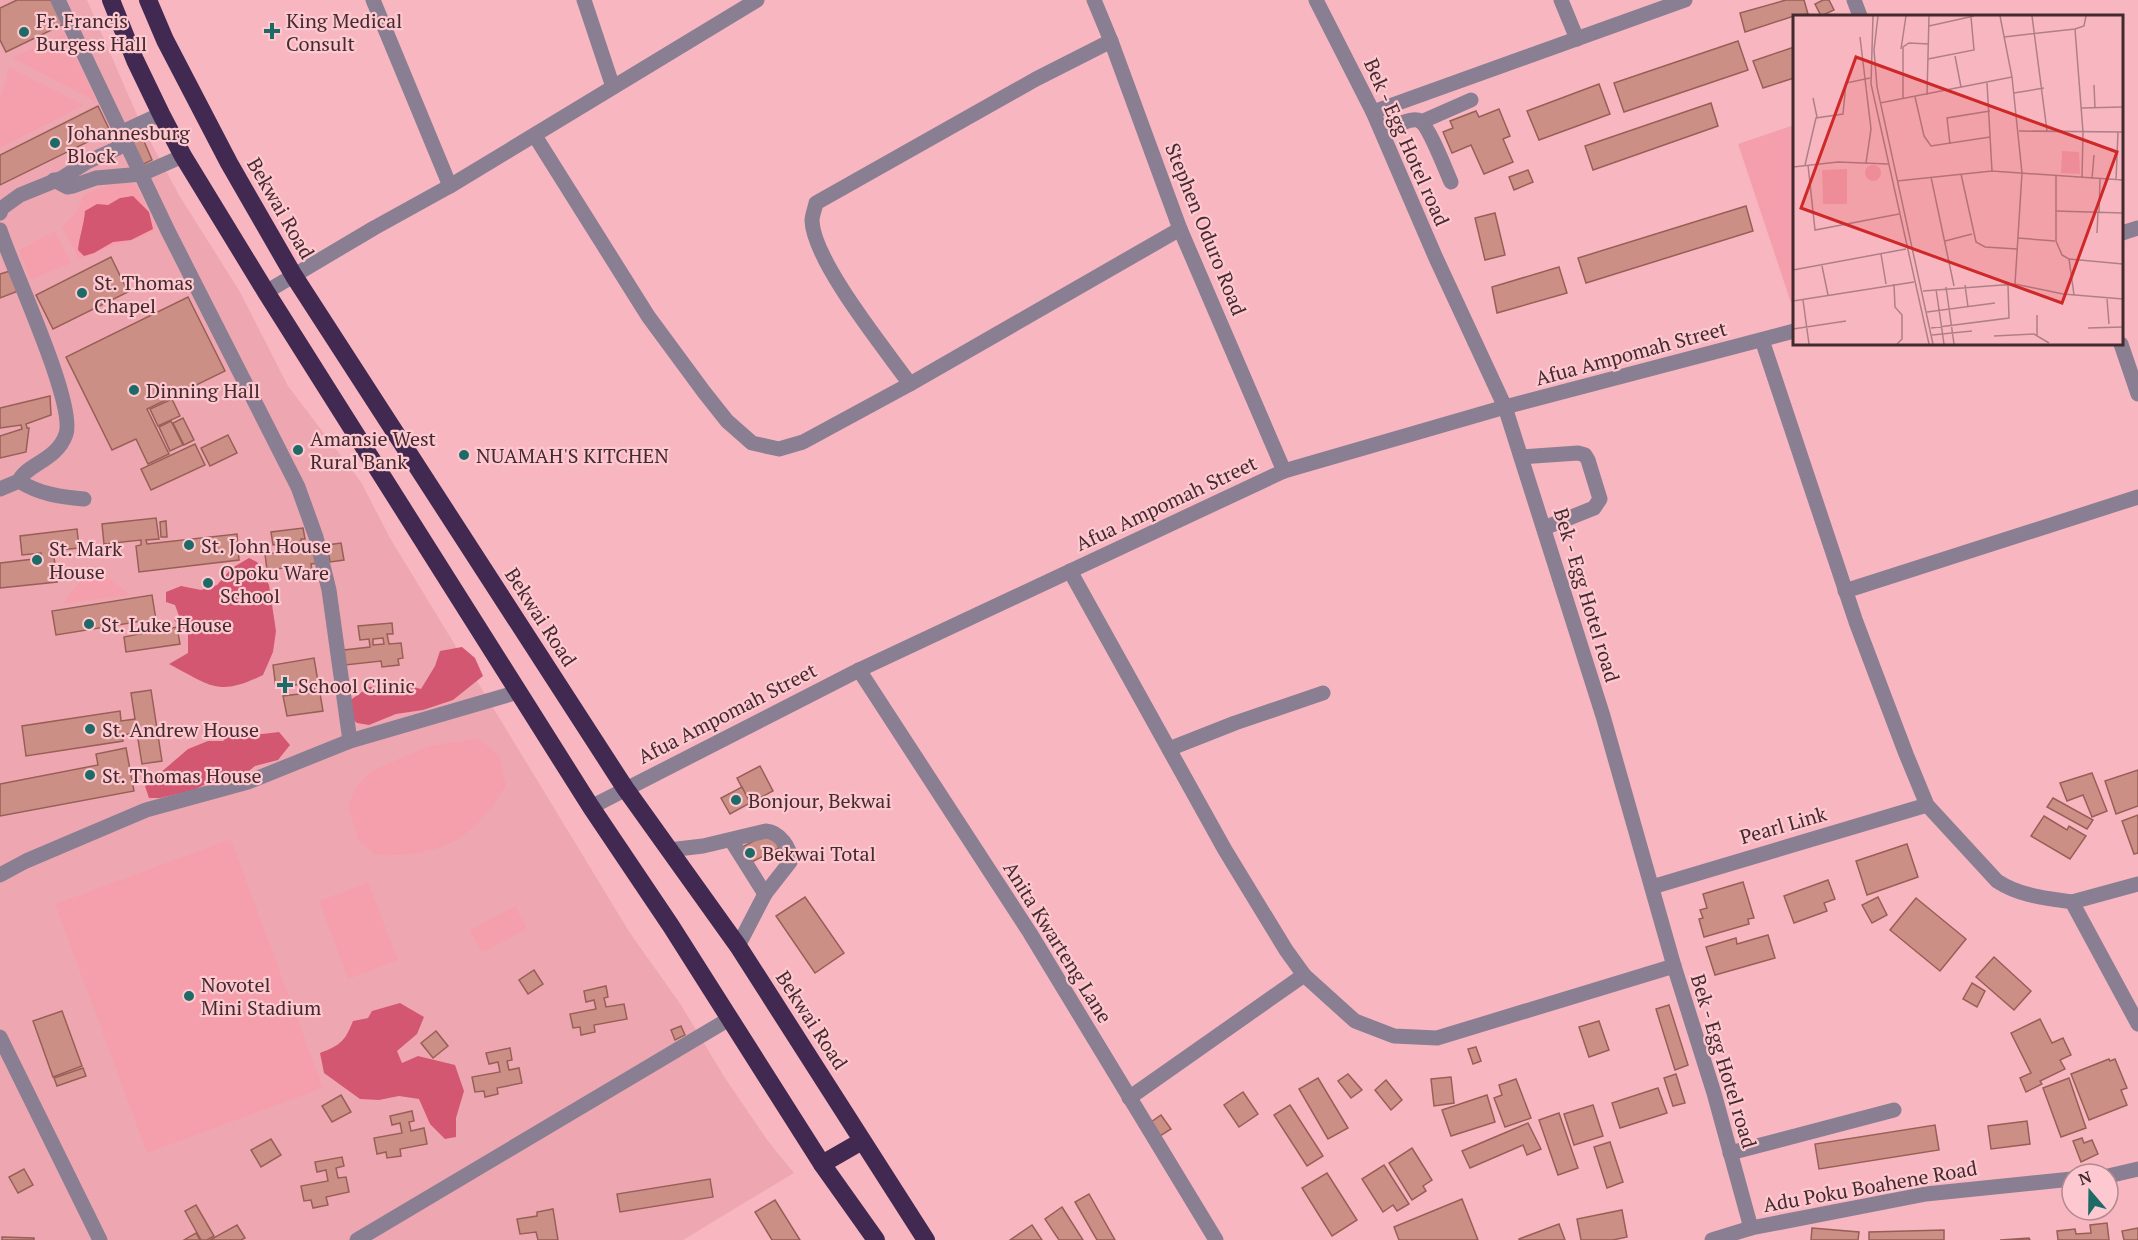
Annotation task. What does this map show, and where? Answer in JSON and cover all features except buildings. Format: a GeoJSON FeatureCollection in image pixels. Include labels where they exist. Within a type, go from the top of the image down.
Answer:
{"type":"FeatureCollection","features":[{"type":"Feature","properties":{"kind":"highway"},"geometry":{"type":"LineString","coordinates":[[111,0],[135,60],[183,156],[266,292],[591,807],[671,926],[822,1164],[876,1240]]}},
{"type":"Feature","properties":{"kind":"highway","name":"Bekwai Road"},"geometry":{"type":"LineString","coordinates":[[148,0],[165,40],[229,163],[294,276],[625,788],[738,946],[926,1240]]}},
{"type":"Feature","properties":{"kind":"highway"},"geometry":{"type":"LineString","coordinates":[[822,1164],[862,1141]]}},
{"type":"Feature","properties":{"kind":"street"},"geometry":{"type":"LineString","coordinates":[[58,0],[168,231],[298,487],[316,537],[329,590],[350,741]]}},
{"type":"Feature","properties":{"kind":"street"},"geometry":{"type":"LineString","coordinates":[[373,0],[450,186]]}},
{"type":"Feature","properties":{"kind":"street"},"geometry":{"type":"LineString","coordinates":[[584,0],[613,87]]}},
{"type":"Feature","properties":{"kind":"street"},"geometry":{"type":"LineString","coordinates":[[266,292],[535,136],[757,0]]}},
{"type":"Feature","properties":{"kind":"street","name":"Stephen Oduro Road"},"geometry":{"type":"LineString","coordinates":[[1094,0],[1180,229],[1284,471]]}},
{"type":"Feature","properties":{"kind":"street","name":"Bek - Egg Hotel road"},"geometry":{"type":"LineString","coordinates":[[1316,0],[1373,112],[1435,256],[1505,407],[1603,716],[1751,1228]]}},
{"type":"Feature","properties":{"kind":"street"},"geometry":{"type":"LineString","coordinates":[[1561,0],[1577,39]]}},
{"type":"Feature","properties":{"kind":"street"},"geometry":{"type":"LineString","coordinates":[[1373,112],[1685,0]]}},
{"type":"Feature","properties":{"kind":"street"},"geometry":{"type":"LineString","coordinates":[[1854,0],[1860,15]]}},
{"type":"Feature","properties":{"kind":"street"},"geometry":{"type":"LineString","coordinates":[[910,384],[851,303],[815,238],[812,219],[816,203],[1035,79],[1111,41]]}},
{"type":"Feature","properties":{"kind":"street"},"geometry":{"type":"LineString","coordinates":[[1421,122],[1472,99]]}},
{"type":"Feature","properties":{"kind":"street"},"geometry":{"type":"LineString","coordinates":[[122,132],[161,114]]}},
{"type":"Feature","properties":{"kind":"street"},"geometry":{"type":"LineString","coordinates":[[1382,132],[1410,121],[1421,122],[1428,131],[1451,182]]}},
{"type":"Feature","properties":{"kind":"street"},"geometry":{"type":"LineString","coordinates":[[0,213],[2,208],[20,195],[118,148],[122,132]]}},
{"type":"Feature","properties":{"kind":"street"},"geometry":{"type":"LineString","coordinates":[[535,136],[648,316],[727,421],[752,443],[779,449],[803,442],[910,384],[1180,229]]}},
{"type":"Feature","properties":{"kind":"street"},"geometry":{"type":"LineString","coordinates":[[54,180],[67,187],[96,177],[142,174],[183,156]]}},
{"type":"Feature","properties":{"kind":"street"},"geometry":{"type":"LineString","coordinates":[[2123,232],[2138,228]]}},
{"type":"Feature","properties":{"kind":"street"},"geometry":{"type":"LineString","coordinates":[[0,230],[59,384],[67,422],[66,433],[58,447],[46,459],[22,474],[19,481],[0,489]]}},
{"type":"Feature","properties":{"kind":"street","name":"Afua Ampomah Street"},"geometry":{"type":"LineString","coordinates":[[591,807],[859,670],[1284,471],[1505,407],[1793,331]]}},
{"type":"Feature","properties":{"kind":"street"},"geometry":{"type":"LineString","coordinates":[[1762,340],[1845,591],[1927,805],[1997,880],[2009,889],[2024,894],[2072,902],[2138,884]]}},
{"type":"Feature","properties":{"kind":"street"},"geometry":{"type":"LineString","coordinates":[[2121,345],[2138,394]]}},
{"type":"Feature","properties":{"kind":"street"},"geometry":{"type":"LineString","coordinates":[[1521,457],[1578,453],[1585,455],[1588,460],[1599,499],[1598,505],[1544,528]]}},
{"type":"Feature","properties":{"kind":"street"},"geometry":{"type":"LineString","coordinates":[[19,481],[30,488],[60,496],[84,499]]}},
{"type":"Feature","properties":{"kind":"street"},"geometry":{"type":"LineString","coordinates":[[1845,591],[2138,497]]}},
{"type":"Feature","properties":{"kind":"street"},"geometry":{"type":"LineString","coordinates":[[1070,572],[1225,850],[1286,950],[1304,975],[1355,1021],[1394,1036],[1437,1038],[1674,966]]}},
{"type":"Feature","properties":{"kind":"street","name":"Anita Kwarteng Lane"},"geometry":{"type":"LineString","coordinates":[[859,670],[1030,933],[1216,1240]]}},
{"type":"Feature","properties":{"kind":"street"},"geometry":{"type":"LineString","coordinates":[[0,875],[26,861],[146,810],[248,782],[350,741],[518,692]]}},
{"type":"Feature","properties":{"kind":"street"},"geometry":{"type":"LineString","coordinates":[[1169,749],[1235,723],[1323,693]]}},
{"type":"Feature","properties":{"kind":"street","name":"Pearl Link"},"geometry":{"type":"LineString","coordinates":[[1652,886],[1927,805]]}},
{"type":"Feature","properties":{"kind":"street"},"geometry":{"type":"LineString","coordinates":[[669,850],[771,831],[788,849],[790,862],[765,894],[738,946]]}},
{"type":"Feature","properties":{"kind":"street"},"geometry":{"type":"LineString","coordinates":[[731,840],[765,894]]}},
{"type":"Feature","properties":{"kind":"street"},"geometry":{"type":"LineString","coordinates":[[2072,902],[2138,1024]]}},
{"type":"Feature","properties":{"kind":"street"},"geometry":{"type":"LineString","coordinates":[[1129,1098],[1304,975]]}},
{"type":"Feature","properties":{"kind":"street"},"geometry":{"type":"LineString","coordinates":[[357,1240],[729,1019]]}},
{"type":"Feature","properties":{"kind":"street"},"geometry":{"type":"LineString","coordinates":[[0,1037],[100,1240]]}},
{"type":"Feature","properties":{"kind":"street"},"geometry":{"type":"LineString","coordinates":[[1730,1153],[1894,1110]]}},
{"type":"Feature","properties":{"kind":"street"},"geometry":{"type":"LineString","coordinates":[[2120,1173],[2138,1169]]}},
{"type":"Feature","properties":{"kind":"street","name":"Adu Poku Boahene Road"},"geometry":{"type":"LineString","coordinates":[[1712,1240],[1751,1228],[1926,1194],[2060,1180]]}},
{"type":"Feature","properties":{"kind":"shaded area","name":"Opoku Ware School"},"geometry":{"type":"Polygon","coordinates":[[[0,0],[87,0],[141,124],[179,195],[240,292],[288,386],[361,482],[390,538],[630,933],[681,1005],[725,1078],[768,1141],[794,1173],[683,1240],[0,1240],[0,0]]]}},
{"type":"Feature","properties":{"kind":"shaded area"},"geometry":{"type":"Polygon","coordinates":[[[64,34],[97,102],[12,58],[64,34]]]}},
{"type":"Feature","properties":{"kind":"shaded area"},"geometry":{"type":"Polygon","coordinates":[[[9,67],[84,105],[0,148],[0,100],[9,67]]]}},
{"type":"Feature","properties":{"kind":"shaded area"},"geometry":{"type":"Polygon","coordinates":[[[1793,125],[1793,302],[1791,303],[1738,144],[1793,125]]]}},
{"type":"Feature","properties":{"kind":"shaded area"},"geometry":{"type":"Polygon","coordinates":[[[124,179],[136,186],[155,225],[154,231],[79,259],[62,227],[78,209],[83,195],[124,179]]]}},
{"type":"Feature","properties":{"kind":"shaded area"},"geometry":{"type":"Polygon","coordinates":[[[133,196],[149,212],[153,229],[131,240],[113,242],[84,256],[78,250],[85,211],[97,204],[108,205],[120,198],[133,196]]]}},
{"type":"Feature","properties":{"kind":"shaded area"},"geometry":{"type":"Polygon","coordinates":[[[55,231],[71,263],[31,280],[19,250],[55,231]]]}},
{"type":"Feature","properties":{"kind":"shaded area"},"geometry":{"type":"Polygon","coordinates":[[[249,558],[257,562],[269,585],[276,631],[273,652],[263,675],[235,686],[215,686],[169,664],[188,653],[188,633],[174,620],[179,616],[175,605],[166,602],[166,592],[181,586],[201,590],[217,585],[232,568],[249,558]]]}},
{"type":"Feature","properties":{"kind":"shaded area"},"geometry":{"type":"Polygon","coordinates":[[[93,565],[130,595],[62,604],[93,565]]]}},
{"type":"Feature","properties":{"kind":"shaded area"},"geometry":{"type":"Polygon","coordinates":[[[462,647],[475,658],[483,676],[453,700],[423,710],[396,714],[369,725],[357,723],[339,708],[369,687],[406,685],[421,689],[435,666],[440,651],[462,647]]]}},
{"type":"Feature","properties":{"kind":"shaded area"},"geometry":{"type":"Polygon","coordinates":[[[233,731],[254,735],[279,732],[290,745],[278,760],[255,766],[240,778],[210,782],[194,790],[160,798],[149,798],[145,786],[188,749],[208,741],[223,741],[233,731]]]}},
{"type":"Feature","properties":{"kind":"shaded area"},"geometry":{"type":"Polygon","coordinates":[[[478,738],[500,757],[506,786],[486,815],[467,833],[440,848],[396,855],[375,855],[358,840],[348,805],[356,787],[371,771],[429,746],[478,738]]]}},
{"type":"Feature","properties":{"kind":"shaded area","name":"Novotel Mini Stadium"},"geometry":{"type":"Polygon","coordinates":[[[231,839],[323,1088],[147,1153],[55,904],[231,839]]]}},
{"type":"Feature","properties":{"kind":"shaded area"},"geometry":{"type":"Polygon","coordinates":[[[368,882],[398,960],[348,979],[319,901],[368,882]]]}},
{"type":"Feature","properties":{"kind":"shaded area"},"geometry":{"type":"Polygon","coordinates":[[[515,906],[527,929],[482,953],[470,930],[515,906]]]}},
{"type":"Feature","properties":{"kind":"shaded area"},"geometry":{"type":"Polygon","coordinates":[[[400,1003],[424,1017],[417,1034],[397,1051],[402,1063],[418,1056],[455,1065],[464,1091],[456,1118],[456,1137],[445,1139],[430,1124],[419,1099],[399,1096],[379,1100],[360,1099],[324,1073],[320,1053],[341,1042],[353,1021],[368,1018],[372,1011],[400,1003]]]}},
{"type":"Feature","properties":{"kind":"place","name":"King Medical Consult"},"geometry":{"type":"Point","coordinates":[272,31]}},
{"type":"Feature","properties":{"kind":"place","name":"Fr. Francis Burgess Hall"},"geometry":{"type":"Point","coordinates":[24,32]}},
{"type":"Feature","properties":{"kind":"place","name":"Johannesburg Block"},"geometry":{"type":"Point","coordinates":[55,143]}},
{"type":"Feature","properties":{"kind":"place","name":"St. Thomas Chapel"},"geometry":{"type":"Point","coordinates":[82,293]}},
{"type":"Feature","properties":{"kind":"place","name":"Dinning Hall"},"geometry":{"type":"Point","coordinates":[134,390]}},
{"type":"Feature","properties":{"kind":"place","name":"Amansie West Rural Bank"},"geometry":{"type":"Point","coordinates":[298,450]}},
{"type":"Feature","properties":{"kind":"place","name":"NUAMAH'S KITCHEN"},"geometry":{"type":"Point","coordinates":[464,455]}},
{"type":"Feature","properties":{"kind":"place","name":"St. John House"},"geometry":{"type":"Point","coordinates":[189,545]}},
{"type":"Feature","properties":{"kind":"place","name":"St. Mark House"},"geometry":{"type":"Point","coordinates":[37,560]}},
{"type":"Feature","properties":{"kind":"place","name":"Opoku Ware School"},"geometry":{"type":"Point","coordinates":[208,583]}},
{"type":"Feature","properties":{"kind":"place","name":"St. Luke House"},"geometry":{"type":"Point","coordinates":[89,624]}},
{"type":"Feature","properties":{"kind":"place","name":"School Clinic"},"geometry":{"type":"Point","coordinates":[285,685]}},
{"type":"Feature","properties":{"kind":"place","name":"St. Andrew House"},"geometry":{"type":"Point","coordinates":[90,729]}},
{"type":"Feature","properties":{"kind":"place","name":"St. Thomas House"},"geometry":{"type":"Point","coordinates":[90,775]}},
{"type":"Feature","properties":{"kind":"place","name":"Bonjour, Bekwai"},"geometry":{"type":"Point","coordinates":[736,800]}},
{"type":"Feature","properties":{"kind":"place","name":"Bekwai Total"},"geometry":{"type":"Point","coordinates":[750,853]}},
{"type":"Feature","properties":{"kind":"place","name":"Novotel Mini Stadium"},"geometry":{"type":"Point","coordinates":[189,996]}}]}
